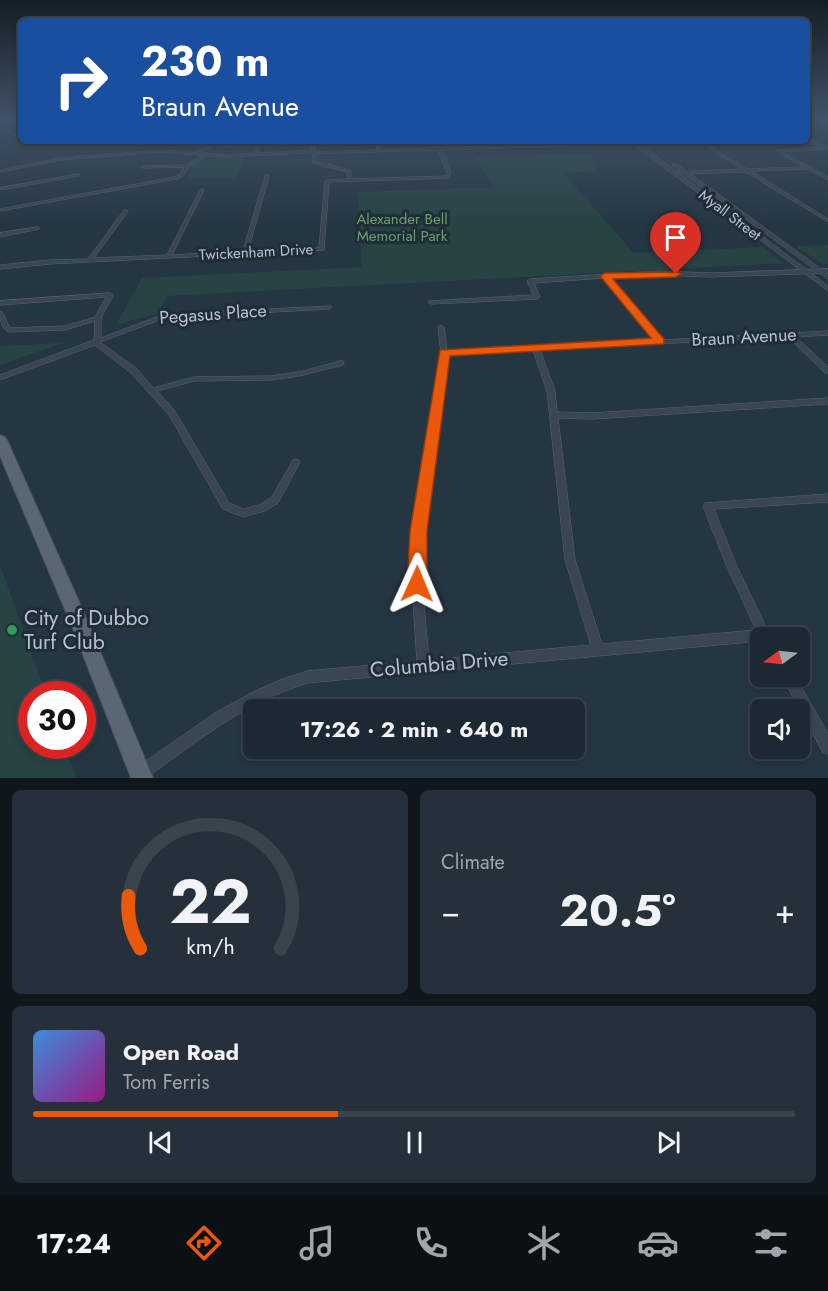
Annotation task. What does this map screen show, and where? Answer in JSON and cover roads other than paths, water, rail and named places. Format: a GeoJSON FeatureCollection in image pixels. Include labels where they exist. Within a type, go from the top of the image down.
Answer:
{"type":"FeatureCollection","features":[{"type":"Feature","properties":{"kind":"main road"},"geometry":{"type":"LineString","coordinates":[[0,440],[78,619],[141,776]]}},
{"type":"Feature","properties":{"kind":"street"},"geometry":{"type":"LineString","coordinates":[[0,171],[75,158],[132,153]]}},
{"type":"Feature","properties":{"kind":"street"},"geometry":{"type":"LineString","coordinates":[[199,153],[304,153]]}},
{"type":"Feature","properties":{"kind":"street"},"geometry":{"type":"LineString","coordinates":[[313,153],[314,162],[349,171],[350,180]]}},
{"type":"Feature","properties":{"kind":"street"},"geometry":{"type":"LineString","coordinates":[[441,153],[449,176]]}},
{"type":"Feature","properties":{"kind":"street","name":"Myall Street"},"geometry":{"type":"LineString","coordinates":[[649,153],[828,289]]}},
{"type":"Feature","properties":{"kind":"street","name":"Myall Street"},"geometry":{"type":"LineString","coordinates":[[659,153],[824,271],[828,277]]}},
{"type":"Feature","properties":{"kind":"street"},"geometry":{"type":"LineString","coordinates":[[719,153],[828,221]]}},
{"type":"Feature","properties":{"kind":"street"},"geometry":{"type":"LineString","coordinates":[[782,153],[828,178]]}},
{"type":"Feature","properties":{"kind":"street"},"geometry":{"type":"LineString","coordinates":[[143,167],[187,166],[207,154]]}},
{"type":"Feature","properties":{"kind":"street"},"geometry":{"type":"LineString","coordinates":[[0,210],[176,178],[183,175],[187,166]]}},
{"type":"Feature","properties":{"kind":"street"},"geometry":{"type":"LineString","coordinates":[[675,173],[809,168]]}},
{"type":"Feature","properties":{"kind":"street"},"geometry":{"type":"LineString","coordinates":[[394,171],[396,179]]}},
{"type":"Feature","properties":{"kind":"street"},"geometry":{"type":"LineString","coordinates":[[0,189],[78,175]]}},
{"type":"Feature","properties":{"kind":"street"},"geometry":{"type":"LineString","coordinates":[[245,253],[267,176]]}},
{"type":"Feature","properties":{"kind":"street","name":"Twickenham Drive"},"geometry":{"type":"LineString","coordinates":[[0,267],[90,260],[322,249],[327,181],[456,177]]}},
{"type":"Feature","properties":{"kind":"street"},"geometry":{"type":"LineString","coordinates":[[169,256],[202,190]]}},
{"type":"Feature","properties":{"kind":"street"},"geometry":{"type":"LineString","coordinates":[[90,260],[126,211]]}},
{"type":"Feature","properties":{"kind":"street"},"geometry":{"type":"LineString","coordinates":[[0,235],[37,228]]}},
{"type":"Feature","properties":{"kind":"street"},"geometry":{"type":"LineString","coordinates":[[431,302],[537,297],[530,281],[659,273],[710,275],[824,271]]}},
{"type":"Feature","properties":{"kind":"street"},"geometry":{"type":"LineString","coordinates":[[605,276],[660,342]]}},
{"type":"Feature","properties":{"kind":"street"},"geometry":{"type":"LineString","coordinates":[[0,303],[110,295],[98,318],[97,343],[134,371],[172,413],[226,506],[243,513],[262,508],[275,500],[296,462]]}},
{"type":"Feature","properties":{"kind":"street","name":"Pegasus Place"},"geometry":{"type":"LineString","coordinates":[[0,378],[97,343],[150,319],[164,316],[329,307]]}},
{"type":"Feature","properties":{"kind":"street"},"geometry":{"type":"LineString","coordinates":[[0,313],[8,330],[65,328],[98,318]]}},
{"type":"Feature","properties":{"kind":"street"},"geometry":{"type":"LineString","coordinates":[[423,665],[417,584],[418,531],[444,353],[441,327]]}},
{"type":"Feature","properties":{"kind":"street","name":"Braun Avenue"},"geometry":{"type":"LineString","coordinates":[[444,353],[828,333]]}},
{"type":"Feature","properties":{"kind":"street"},"geometry":{"type":"LineString","coordinates":[[790,335],[828,371]]}},
{"type":"Feature","properties":{"kind":"street"},"geometry":{"type":"LineString","coordinates":[[536,348],[546,369],[554,415],[570,560],[598,649]]}},
{"type":"Feature","properties":{"kind":"street"},"geometry":{"type":"LineString","coordinates":[[153,390],[194,379],[270,378],[299,374],[340,363]]}},
{"type":"Feature","properties":{"kind":"street"},"geometry":{"type":"LineString","coordinates":[[554,415],[592,416],[828,402]]}},
{"type":"Feature","properties":{"kind":"street"},"geometry":{"type":"LineString","coordinates":[[761,627],[730,562],[708,506],[828,498]]}},
{"type":"Feature","properties":{"kind":"street","name":"Columbia Drive"},"geometry":{"type":"LineString","coordinates":[[141,776],[236,706],[272,687],[307,677],[598,649],[750,637]]}},
{"type":"Feature","properties":{"kind":"street"},"geometry":{"type":"LineString","coordinates":[[794,687],[828,747]]}},
{"type":"Feature","properties":{"kind":"place","name":"City of Dubbo Turf Club"},"geometry":{"type":"Point","coordinates":[12,630]}},
{"type":"Feature","properties":{"kind":"park label","name":"Alexander Bell Memorial Park"},"geometry":{"type":"Point","coordinates":[402,228]}}]}
